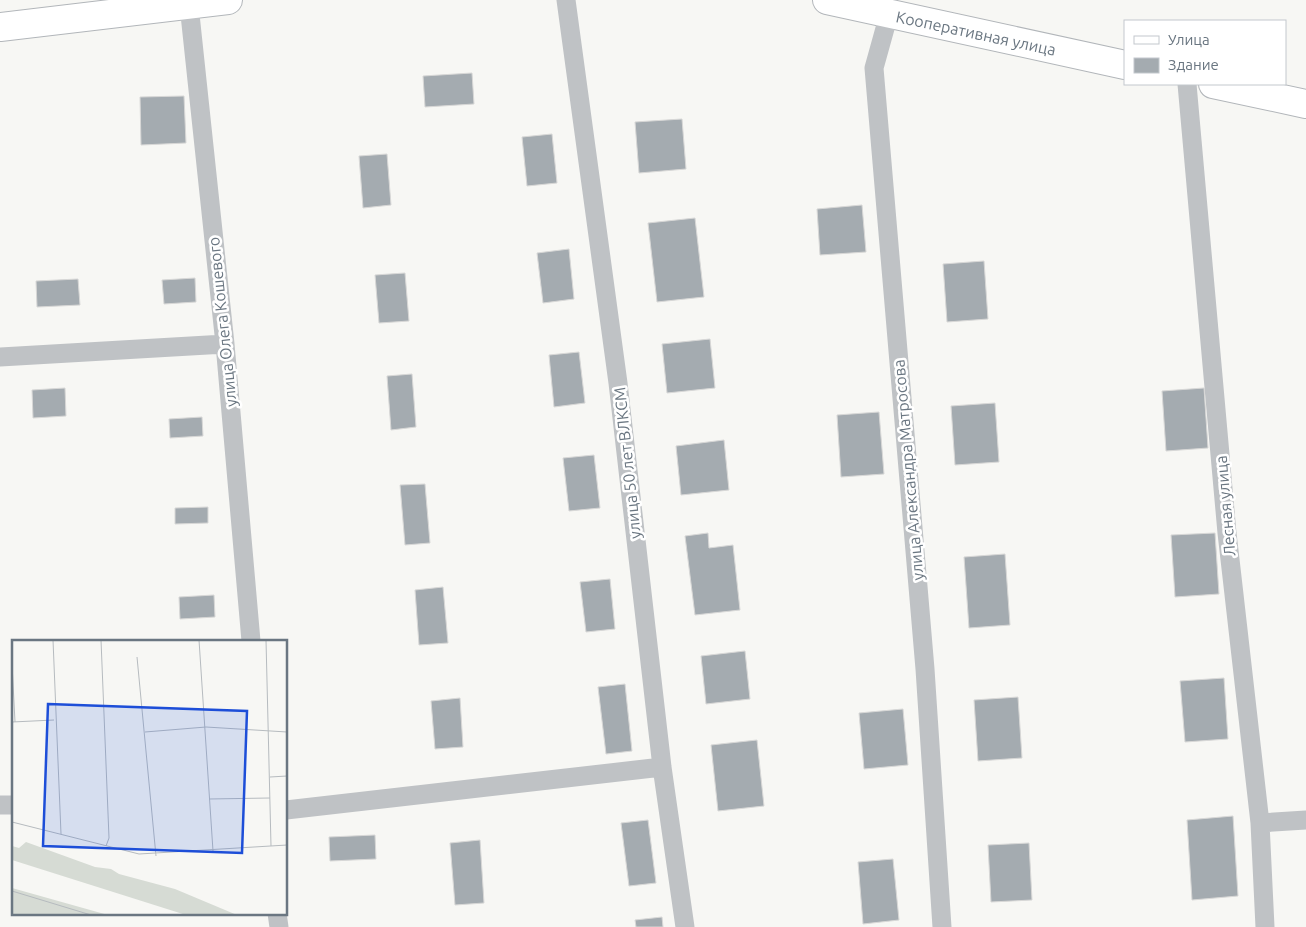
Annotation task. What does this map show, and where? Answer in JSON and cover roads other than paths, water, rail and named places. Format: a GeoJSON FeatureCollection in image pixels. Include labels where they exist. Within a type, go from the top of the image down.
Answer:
{"type":"FeatureCollection","features":[{"type":"Feature","properties":{"kind":"main road"},"geometry":{"type":"LineString","coordinates":[[0,27],[228,0]]}},
{"type":"Feature","properties":{"kind":"main road","name":"Кооперативная улица"},"geometry":{"type":"LineString","coordinates":[[827,0],[1124,65]]}},
{"type":"Feature","properties":{"kind":"main road"},"geometry":{"type":"LineString","coordinates":[[1218,85],[1306,104]]}},
{"type":"Feature","properties":{"kind":"street","name":"улица 50 лет ВЛКСМ"},"geometry":{"type":"LineString","coordinates":[[566,0],[618,383],[662,767],[685,927]]}},
{"type":"Feature","properties":{"kind":"street","name":"улица Олега Кошевого"},"geometry":{"type":"LineString","coordinates":[[189,5],[225,344],[251,640]]}},
{"type":"Feature","properties":{"kind":"street","name":"улица Александра Матросова"},"geometry":{"type":"LineString","coordinates":[[889,14],[874,68],[925,669],[942,927]]}},
{"type":"Feature","properties":{"kind":"street","name":"Лесная улица"},"geometry":{"type":"LineString","coordinates":[[1187,85],[1227,533],[1260,824],[1265,927]]}},
{"type":"Feature","properties":{"kind":"street"},"geometry":{"type":"LineString","coordinates":[[0,357],[225,344]]}},
{"type":"Feature","properties":{"kind":"street"},"geometry":{"type":"LineString","coordinates":[[288,810],[662,767]]}},
{"type":"Feature","properties":{"kind":"street"},"geometry":{"type":"LineString","coordinates":[[1260,824],[1306,820]]}},
{"type":"Feature","properties":{"kind":"street"},"geometry":{"type":"LineString","coordinates":[[277,914],[279,927]]}}]}
